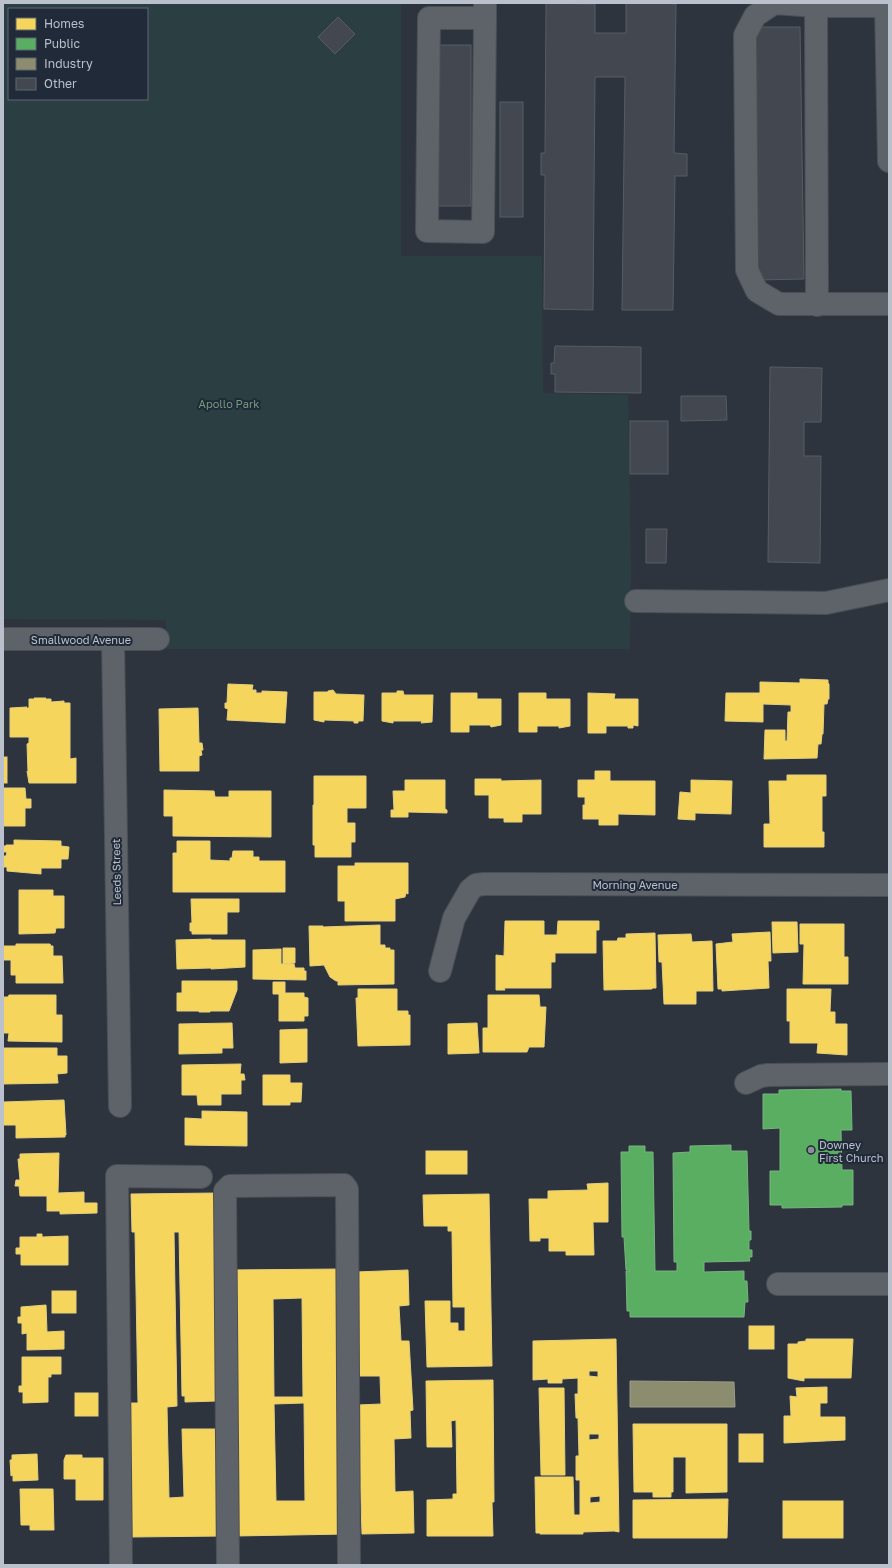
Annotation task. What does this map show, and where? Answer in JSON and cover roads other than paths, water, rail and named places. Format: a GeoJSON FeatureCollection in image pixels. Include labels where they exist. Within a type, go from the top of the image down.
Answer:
{"type":"FeatureCollection","features":[{"type":"Feature","properties":{"kind":"street"},"geometry":{"type":"LineString","coordinates":[[889,161],[886,4],[816,6],[774,3],[755,16],[745,35],[746,270],[758,291],[779,304],[889,304]]}},
{"type":"Feature","properties":{"kind":"street"},"geometry":{"type":"LineString","coordinates":[[816,6],[817,305]]}},
{"type":"Feature","properties":{"kind":"street"},"geometry":{"type":"LineString","coordinates":[[485,10],[483,232],[427,231],[429,18],[485,10]]}},
{"type":"Feature","properties":{"kind":"street"},"geometry":{"type":"LineString","coordinates":[[636,602],[826,603],[889,590]]}},
{"type":"Feature","properties":{"kind":"street","name":"Leeds Street"},"geometry":{"type":"LineString","coordinates":[[113,639],[120,1106]]}},
{"type":"Feature","properties":{"kind":"street","name":"Smallwood Avenue"},"geometry":{"type":"LineString","coordinates":[[3,640],[158,639]]}},
{"type":"Feature","properties":{"kind":"street","name":"Morning Avenue"},"geometry":{"type":"LineString","coordinates":[[440,971],[454,918],[470,890],[476,885],[889,885]]}},
{"type":"Feature","properties":{"kind":"street"},"geometry":{"type":"LineString","coordinates":[[746,1083],[761,1076],[768,1075],[889,1074]]}},
{"type":"Feature","properties":{"kind":"street"},"geometry":{"type":"LineString","coordinates":[[121,1565],[117,1176],[201,1177]]}},
{"type":"Feature","properties":{"kind":"street"},"geometry":{"type":"LineString","coordinates":[[228,1565],[225,1191],[230,1186],[344,1185],[347,1190],[349,1565]]}},
{"type":"Feature","properties":{"kind":"street"},"geometry":{"type":"LineString","coordinates":[[778,1284],[889,1284]]}},
{"type":"Feature","properties":{"kind":"place","name":"Downey First Church"},"geometry":{"type":"Point","coordinates":[811,1150]}},
{"type":"Feature","properties":{"kind":"park label","name":"Apollo Park"},"geometry":{"type":"Point","coordinates":[229,403]}}]}
